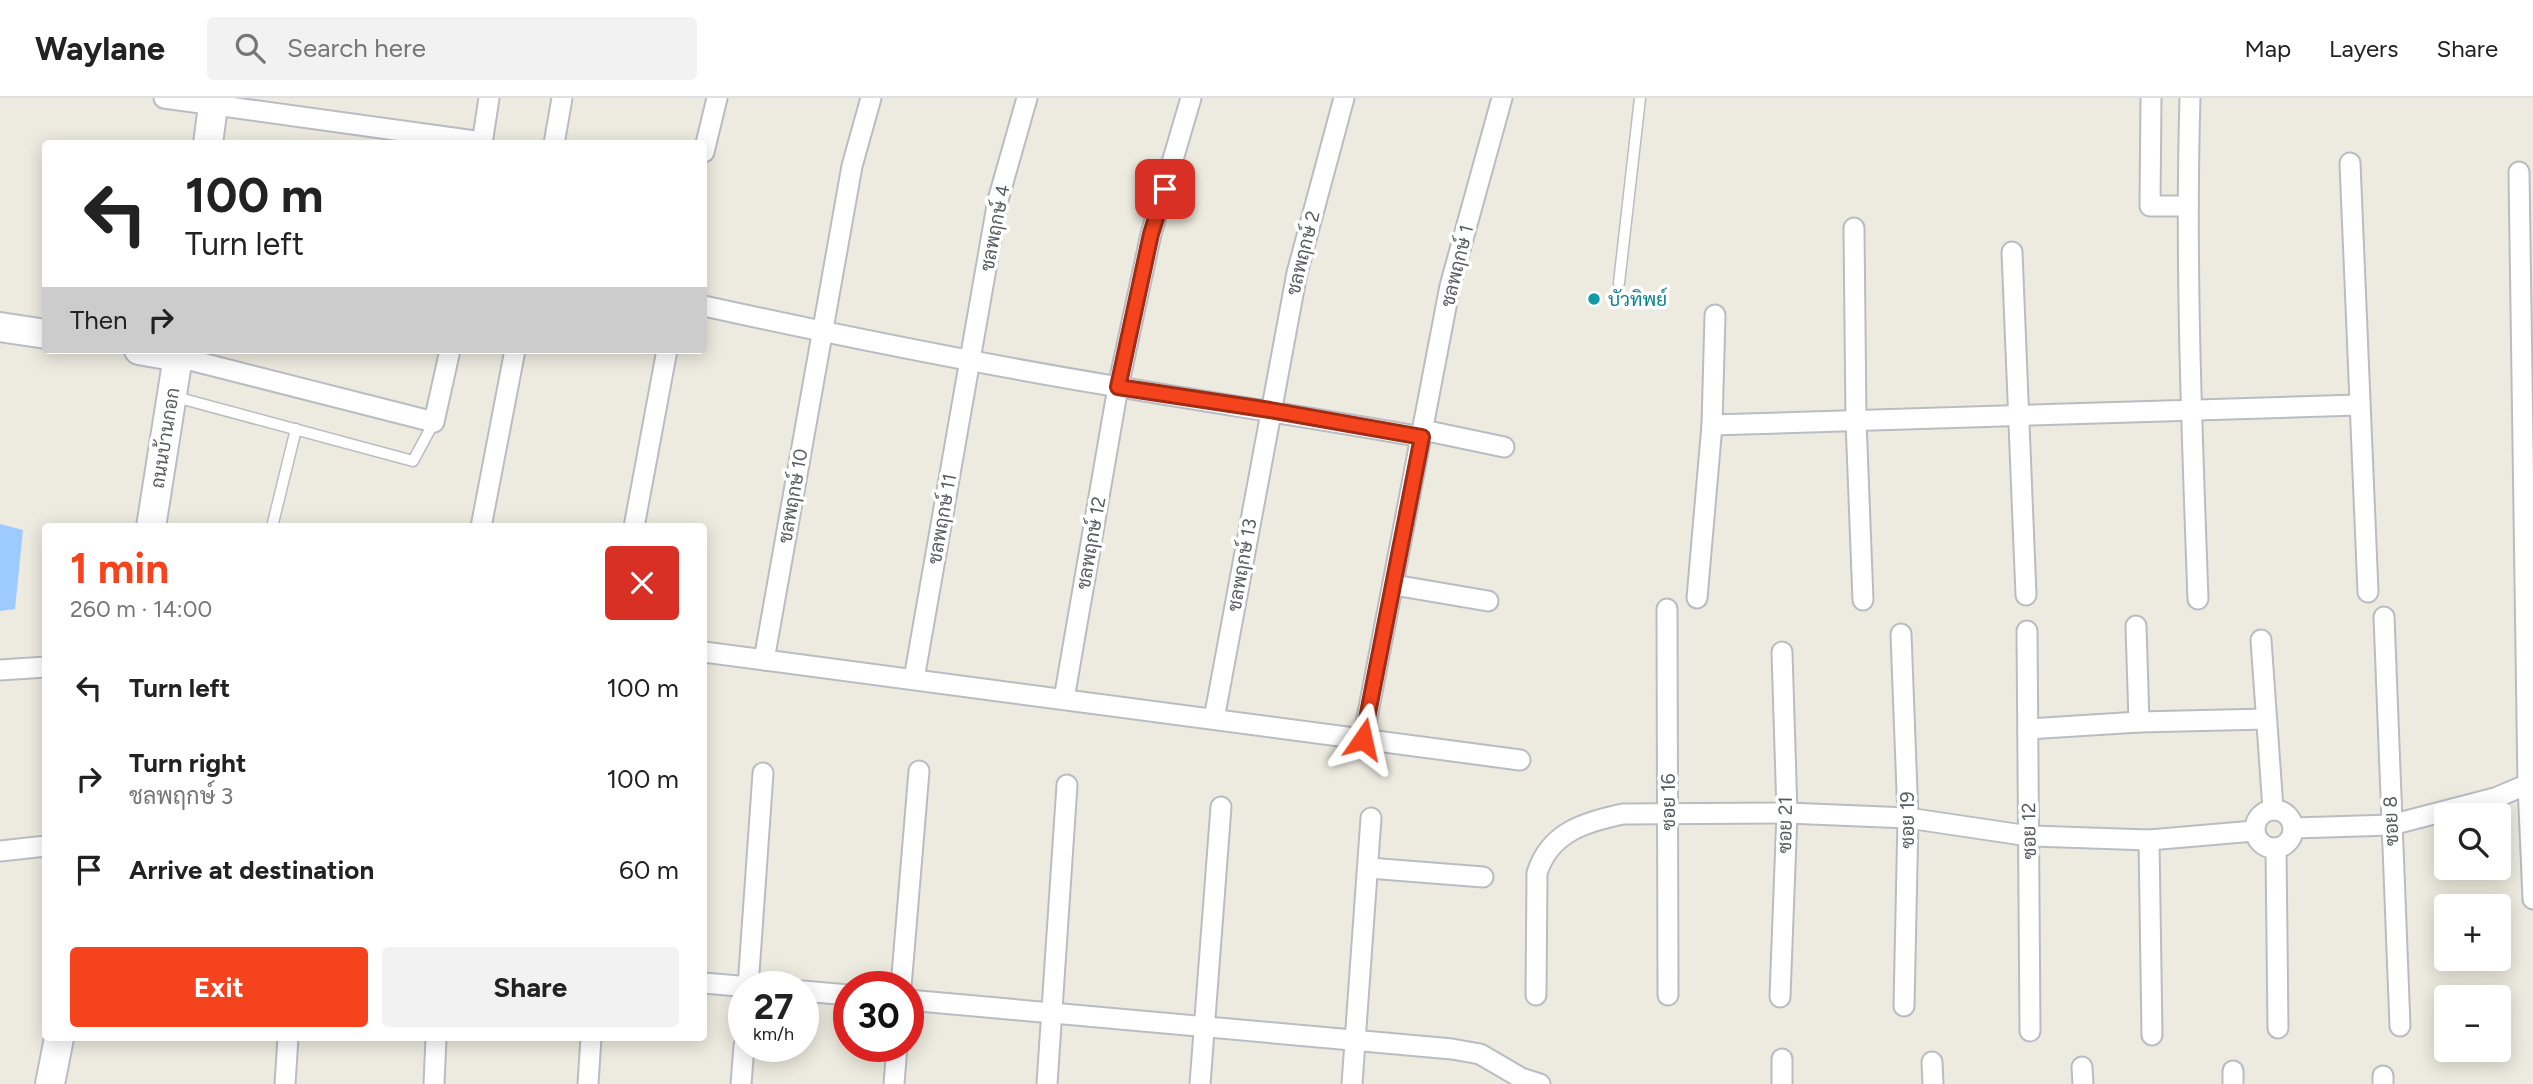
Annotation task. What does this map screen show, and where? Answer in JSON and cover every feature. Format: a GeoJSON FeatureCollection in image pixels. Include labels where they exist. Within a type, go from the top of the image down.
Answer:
{"type":"FeatureCollection","features":[{"type":"Feature","properties":{"kind":"street"},"geometry":{"type":"LineString","coordinates":[[164,98],[214,101],[463,140]]}},
{"type":"Feature","properties":{"kind":"street"},"geometry":{"type":"LineString","coordinates":[[482,140],[489,98]]}},
{"type":"Feature","properties":{"kind":"street"},"geometry":{"type":"LineString","coordinates":[[555,140],[562,98]]}},
{"type":"Feature","properties":{"kind":"street"},"geometry":{"type":"LineString","coordinates":[[707,140],[717,98]]}},
{"type":"Feature","properties":{"kind":"street","name":"ชลพฤกษ์ 10"},"geometry":{"type":"LineString","coordinates":[[764,660],[852,166],[871,98]]}},
{"type":"Feature","properties":{"kind":"street","name":"ชลพฤกษ์ 4"},"geometry":{"type":"LineString","coordinates":[[970,359],[998,200],[1027,98]]}},
{"type":"Feature","properties":{"kind":"street","name":"ชลพฤกษ์ 12"},"geometry":{"type":"LineString","coordinates":[[1064,699],[1118,387],[1151,234],[1191,98]]}},
{"type":"Feature","properties":{"kind":"street","name":"ชลพฤกษ์ 2"},"geometry":{"type":"LineString","coordinates":[[1270,410],[1297,273],[1344,98]]}},
{"type":"Feature","properties":{"kind":"street","name":"ชลพฤกษ์ 1"},"geometry":{"type":"LineString","coordinates":[[1363,739],[1450,286],[1502,98]]}},
{"type":"Feature","properties":{"kind":"street"},"geometry":{"type":"LineString","coordinates":[[2151,98],[2150,206],[2188,206]]}},
{"type":"Feature","properties":{"kind":"street"},"geometry":{"type":"LineString","coordinates":[[2190,98],[2188,206],[2191,411],[2198,599]]}},
{"type":"Feature","properties":{"kind":"street"},"geometry":{"type":"LineString","coordinates":[[209,140],[214,101]]}},
{"type":"Feature","properties":{"kind":"street"},"geometry":{"type":"LineString","coordinates":[[2350,163],[2358,405],[2368,592]]}},
{"type":"Feature","properties":{"kind":"street"},"geometry":{"type":"LineString","coordinates":[[2519,172],[2533,899]]}},
{"type":"Feature","properties":{"kind":"street"},"geometry":{"type":"LineString","coordinates":[[1854,228],[1856,421],[1863,600]]}},
{"type":"Feature","properties":{"kind":"street"},"geometry":{"type":"LineString","coordinates":[[2012,252],[2026,595]]}},
{"type":"Feature","properties":{"kind":"street"},"geometry":{"type":"LineString","coordinates":[[707,307],[1118,387],[1504,447]]}},
{"type":"Feature","properties":{"kind":"street"},"geometry":{"type":"LineString","coordinates":[[1697,598],[1712,425],[1715,315]]}},
{"type":"Feature","properties":{"kind":"street"},"geometry":{"type":"LineString","coordinates":[[0,327],[42,333]]}},
{"type":"Feature","properties":{"kind":"street","name":"ถนนบ้านกอก"},"geometry":{"type":"LineString","coordinates":[[152,523],[179,354]]}},
{"type":"Feature","properties":{"kind":"street"},"geometry":{"type":"LineString","coordinates":[[183,354],[434,422],[449,354]]}},
{"type":"Feature","properties":{"kind":"street"},"geometry":{"type":"LineString","coordinates":[[482,523],[514,354]]}},
{"type":"Feature","properties":{"kind":"street"},"geometry":{"type":"LineString","coordinates":[[635,523],[666,354]]}},
{"type":"Feature","properties":{"kind":"street","name":"ชลพฤกษ์ 11"},"geometry":{"type":"LineString","coordinates":[[914,679],[970,359]]}},
{"type":"Feature","properties":{"kind":"street"},"geometry":{"type":"LineString","coordinates":[[1712,425],[2358,405]]}},
{"type":"Feature","properties":{"kind":"street","name":"ชลพฤกษ์ 13"},"geometry":{"type":"LineString","coordinates":[[1213,719],[1270,410]]}},
{"type":"Feature","properties":{"kind":"street"},"geometry":{"type":"LineString","coordinates":[[1394,585],[1488,601]]}},
{"type":"Feature","properties":{"kind":"street","name":"ซอย 16"},"geometry":{"type":"LineString","coordinates":[[1667,609],[1668,995]]}},
{"type":"Feature","properties":{"kind":"street","name":"ซอย 8"},"geometry":{"type":"LineString","coordinates":[[2384,617],[2400,1026]]}},
{"type":"Feature","properties":{"kind":"street"},"geometry":{"type":"LineString","coordinates":[[2136,626],[2139,722]]}},
{"type":"Feature","properties":{"kind":"street","name":"ซอย 12"},"geometry":{"type":"LineString","coordinates":[[2026,631],[2030,1031]]}},
{"type":"Feature","properties":{"kind":"street","name":"ซอย 19"},"geometry":{"type":"LineString","coordinates":[[1901,634],[1908,818],[1904,1006]]}},
{"type":"Feature","properties":{"kind":"street"},"geometry":{"type":"LineString","coordinates":[[2261,640],[2273,809]]}},
{"type":"Feature","properties":{"kind":"street"},"geometry":{"type":"LineString","coordinates":[[707,652],[1520,760]]}},
{"type":"Feature","properties":{"kind":"street","name":"ซอย 21"},"geometry":{"type":"LineString","coordinates":[[1780,997],[1787,813],[1782,652]]}},
{"type":"Feature","properties":{"kind":"street"},"geometry":{"type":"LineString","coordinates":[[0,670],[42,667]]}},
{"type":"Feature","properties":{"kind":"street"},"geometry":{"type":"LineString","coordinates":[[2028,729],[2139,722],[2266,719]]}},
{"type":"Feature","properties":{"kind":"street"},"geometry":{"type":"LineString","coordinates":[[902,971],[919,771]]}},
{"type":"Feature","properties":{"kind":"street"},"geometry":{"type":"LineString","coordinates":[[750,971],[763,774]]}},
{"type":"Feature","properties":{"kind":"street"},"geometry":{"type":"LineString","coordinates":[[2294,828],[2391,825],[2495,798],[2531,783]]}},
{"type":"Feature","properties":{"kind":"street"},"geometry":{"type":"LineString","coordinates":[[1047,1084],[1067,785]]}},
{"type":"Feature","properties":{"kind":"street"},"geometry":{"type":"LineString","coordinates":[[1200,1084],[1222,807]]}},
{"type":"Feature","properties":{"kind":"street"},"geometry":{"type":"LineString","coordinates":[[2273,809],[2287,814],[2294,828],[2289,842],[2276,849],[2261,845],[2254,831],[2259,816],[2273,809]]}},
{"type":"Feature","properties":{"kind":"street"},"geometry":{"type":"LineString","coordinates":[[1536,995],[1537,873],[1542,858],[1553,845],[1580,825],[1623,814],[1787,813],[1908,818],[2029,836],[2149,840],[2254,831]]}},
{"type":"Feature","properties":{"kind":"street"},"geometry":{"type":"LineString","coordinates":[[1352,1084],[1371,818]]}},
{"type":"Feature","properties":{"kind":"street"},"geometry":{"type":"LineString","coordinates":[[2149,840],[2152,1035]]}},
{"type":"Feature","properties":{"kind":"street"},"geometry":{"type":"LineString","coordinates":[[0,851],[42,846]]}},
{"type":"Feature","properties":{"kind":"street"},"geometry":{"type":"LineString","coordinates":[[2276,849],[2278,1028]]}},
{"type":"Feature","properties":{"kind":"street"},"geometry":{"type":"LineString","coordinates":[[1369,868],[1483,877]]}},
{"type":"Feature","properties":{"kind":"street"},"geometry":{"type":"LineString","coordinates":[[707,983],[728,985]]}},
{"type":"Feature","properties":{"kind":"street"},"geometry":{"type":"LineString","coordinates":[[924,1001],[1355,1038],[1473,1052],[1508,1077],[1540,1084]]}},
{"type":"Feature","properties":{"kind":"street"},"geometry":{"type":"LineString","coordinates":[[50,1084],[58,1041]]}},
{"type":"Feature","properties":{"kind":"street"},"geometry":{"type":"LineString","coordinates":[[285,1084],[288,1041]]}},
{"type":"Feature","properties":{"kind":"street"},"geometry":{"type":"LineString","coordinates":[[434,1084],[436,1041]]}},
{"type":"Feature","properties":{"kind":"street"},"geometry":{"type":"LineString","coordinates":[[588,1084],[591,1041]]}},
{"type":"Feature","properties":{"kind":"street"},"geometry":{"type":"LineString","coordinates":[[1782,1059],[1782,1084]]}},
{"type":"Feature","properties":{"kind":"street"},"geometry":{"type":"LineString","coordinates":[[741,1084],[743,1062]]}},
{"type":"Feature","properties":{"kind":"street"},"geometry":{"type":"LineString","coordinates":[[894,1084],[896,1062]]}},
{"type":"Feature","properties":{"kind":"street"},"geometry":{"type":"LineString","coordinates":[[1932,1062],[1933,1084]]}},
{"type":"Feature","properties":{"kind":"lane"},"geometry":{"type":"LineString","coordinates":[[1619,283],[1640,98]]}},
{"type":"Feature","properties":{"kind":"lane"},"geometry":{"type":"LineString","coordinates":[[172,396],[413,461],[434,422]]}},
{"type":"Feature","properties":{"kind":"lane"},"geometry":{"type":"LineString","coordinates":[[273,523],[296,429]]}},
{"type":"Feature","properties":{"kind":"water"},"geometry":{"type":"Polygon","coordinates":[[[0,524],[23,530],[15,609],[0,611],[0,524]]]}},
{"type":"Feature","properties":{"kind":"place","name":"บัวทิพย์"},"geometry":{"type":"Point","coordinates":[1594,299]}},
{"type":"Feature","properties":{"kind":"route"},"geometry":{"type":"LineString","coordinates":[[1165,189],[1151,234],[1118,387],[1422,437],[1363,739]]}}]}
